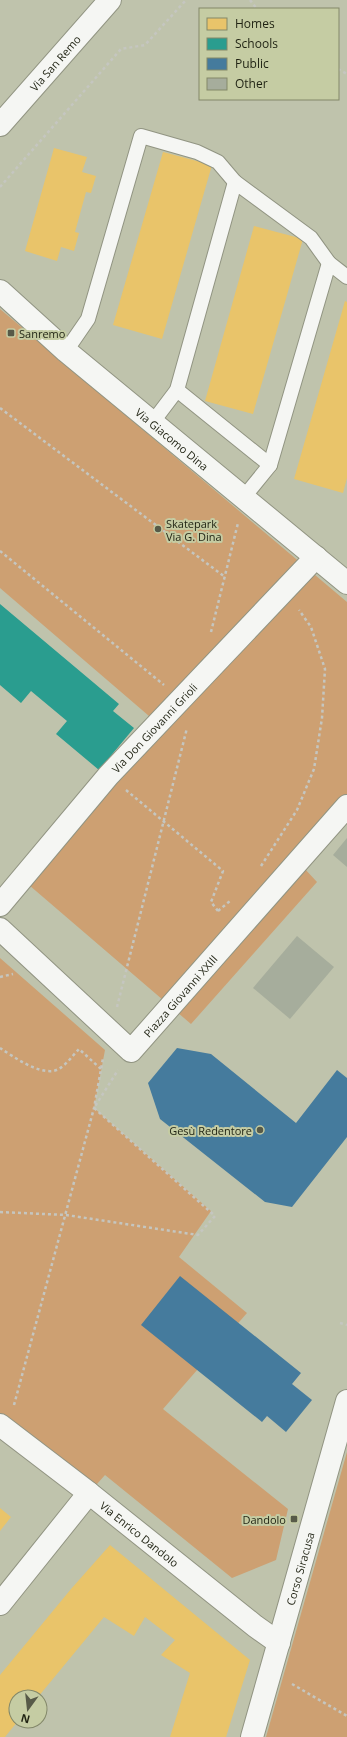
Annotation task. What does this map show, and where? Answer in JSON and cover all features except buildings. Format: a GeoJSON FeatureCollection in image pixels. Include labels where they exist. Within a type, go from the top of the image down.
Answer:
{"type":"FeatureCollection","features":[{"type":"Feature","properties":{"kind":"street","name":"Via San Remo"},"geometry":{"type":"LineString","coordinates":[[0,125],[110,0]]}},
{"type":"Feature","properties":{"kind":"street","name":"Via Giacomo Dina"},"geometry":{"type":"LineString","coordinates":[[0,291],[66,351],[347,582]]}},
{"type":"Feature","properties":{"kind":"street","name":"Via Don Giovanni Grioli"},"geometry":{"type":"LineString","coordinates":[[0,905],[108,776],[316,557]]}},
{"type":"Feature","properties":{"kind":"street","name":"Piazza Giovanni XXIII"},"geometry":{"type":"LineString","coordinates":[[130,1051],[347,806]]}},
{"type":"Feature","properties":{"kind":"street"},"geometry":{"type":"LineString","coordinates":[[0,929],[130,1051]]}},
{"type":"Feature","properties":{"kind":"street","name":"Corso Siracusa"},"geometry":{"type":"LineString","coordinates":[[252,1737],[347,1401]]}},
{"type":"Feature","properties":{"kind":"street","name":"Via Enrico Dandolo"},"geometry":{"type":"LineString","coordinates":[[4,1428],[89,1493],[255,1626],[279,1643]]}},
{"type":"Feature","properties":{"kind":"street"},"geometry":{"type":"LineString","coordinates":[[0,1604],[89,1493]]}},
{"type":"Feature","properties":{"kind":"lane"},"geometry":{"type":"LineString","coordinates":[[66,351],[88,319],[141,136],[197,152],[218,162],[236,182],[311,238],[329,263],[347,277]]}},
{"type":"Feature","properties":{"kind":"lane"},"geometry":{"type":"LineString","coordinates":[[152,423],[177,390],[236,182]]}},
{"type":"Feature","properties":{"kind":"lane"},"geometry":{"type":"LineString","coordinates":[[244,497],[270,464],[329,263]]}},
{"type":"Feature","properties":{"kind":"lane"},"geometry":{"type":"LineString","coordinates":[[177,390],[270,464]]}},
{"type":"Feature","properties":{"kind":"path"},"geometry":{"type":"LineString","coordinates":[[0,187],[121,49],[145,45],[186,0]]}},
{"type":"Feature","properties":{"kind":"path"},"geometry":{"type":"LineString","coordinates":[[250,0],[256,8]]}},
{"type":"Feature","properties":{"kind":"path"},"geometry":{"type":"LineString","coordinates":[[0,408],[225,577]]}},
{"type":"Feature","properties":{"kind":"path"},"geometry":{"type":"LineString","coordinates":[[210,636],[244,497]]}},
{"type":"Feature","properties":{"kind":"path"},"geometry":{"type":"LineString","coordinates":[[0,551],[181,699]]}},
{"type":"Feature","properties":{"kind":"path"},"geometry":{"type":"LineString","coordinates":[[257,871],[297,810],[314,769],[322,718],[325,669],[311,627],[285,590]]}},
{"type":"Feature","properties":{"kind":"path"},"geometry":{"type":"LineString","coordinates":[[4,1428],[66,1215],[94,1108],[110,1032],[127,971],[188,724]]}},
{"type":"Feature","properties":{"kind":"path"},"geometry":{"type":"LineString","coordinates":[[108,776],[223,871],[211,902],[235,932]]}},
{"type":"Feature","properties":{"kind":"path"},"geometry":{"type":"LineString","coordinates":[[218,911],[232,899]]}},
{"type":"Feature","properties":{"kind":"path"},"geometry":{"type":"LineString","coordinates":[[0,1048],[21,1062],[41,1069],[54,1071],[67,1062],[78,1049],[101,1070]]}},
{"type":"Feature","properties":{"kind":"path"},"geometry":{"type":"LineString","coordinates":[[94,1108],[130,1051]]}},
{"type":"Feature","properties":{"kind":"path"},"geometry":{"type":"LineString","coordinates":[[0,1212],[66,1215],[198,1235],[214,1216],[94,1108]]}},
{"type":"Feature","properties":{"kind":"path"},"geometry":{"type":"LineString","coordinates":[[340,1323],[347,1325]]}},
{"type":"Feature","properties":{"kind":"path"},"geometry":{"type":"LineString","coordinates":[[271,1672],[347,1716]]}},
{"type":"Feature","properties":{"kind":"shaded area"},"geometry":{"type":"Polygon","coordinates":[[[0,309],[347,602],[347,818],[304,868],[317,882],[191,1024],[22,879],[149,716],[0,588],[0,309]]]}},
{"type":"Feature","properties":{"kind":"shaded area"},"geometry":{"type":"Polygon","coordinates":[[[0,958],[105,1050],[94,1108],[211,1211],[179,1257],[247,1313],[163,1409],[288,1509],[276,1560],[232,1578],[105,1475],[89,1493],[0,1425],[0,958]]]}},
{"type":"Feature","properties":{"kind":"shaded area"},"geometry":{"type":"Polygon","coordinates":[[[347,1452],[347,1737],[266,1737],[347,1452]]]}},
{"type":"Feature","properties":{"kind":"place","name":"Sanremo"},"geometry":{"type":"Point","coordinates":[11,333]}},
{"type":"Feature","properties":{"kind":"place","name":"Skatepark Via G. Dina"},"geometry":{"type":"Point","coordinates":[158,529]}},
{"type":"Feature","properties":{"kind":"place","name":"Gesù Redentore"},"geometry":{"type":"Point","coordinates":[260,1130]}},
{"type":"Feature","properties":{"kind":"place","name":"Dandolo"},"geometry":{"type":"Point","coordinates":[294,1519]}}]}
